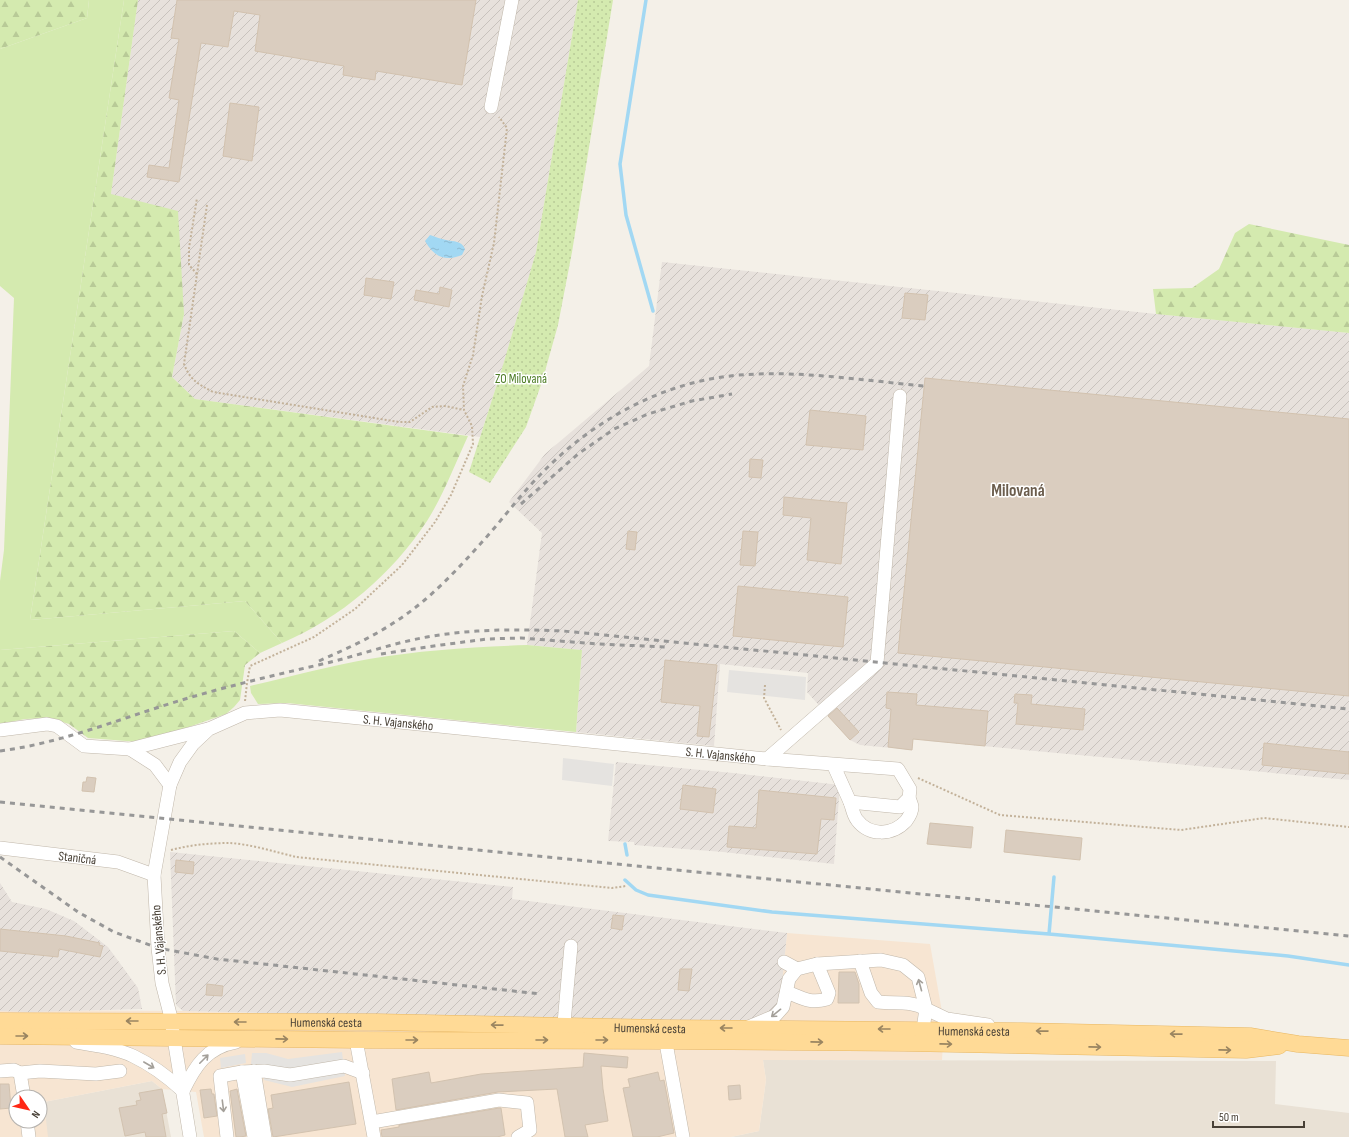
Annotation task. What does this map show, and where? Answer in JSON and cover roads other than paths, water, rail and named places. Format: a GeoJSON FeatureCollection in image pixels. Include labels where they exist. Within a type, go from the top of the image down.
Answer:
{"type":"FeatureCollection","features":[{"type":"Feature","properties":{"kind":"main road","name":"Humenská cesta"},"geometry":{"type":"LineString","coordinates":[[0,1022],[377,1022],[563,1033]]}},
{"type":"Feature","properties":{"kind":"main road","name":"Humenská cesta"},"geometry":{"type":"LineString","coordinates":[[665,1034],[745,1028],[1022,1031],[1250,1036],[1298,1044],[1349,1048]]}},
{"type":"Feature","properties":{"kind":"main road","name":"Humenská cesta"},"geometry":{"type":"LineString","coordinates":[[0,1036],[356,1040],[563,1033],[665,1034],[905,1043],[1246,1050],[1298,1044]]}},
{"type":"Feature","properties":{"kind":"street"},"geometry":{"type":"LineString","coordinates":[[491,107],[512,0]]}},
{"type":"Feature","properties":{"kind":"street"},"geometry":{"type":"LineString","coordinates":[[767,759],[877,662],[900,396]]}},
{"type":"Feature","properties":{"kind":"street","name":"S. H. Vajanského"},"geometry":{"type":"LineString","coordinates":[[173,1037],[171,1021],[162,983],[158,948],[154,875],[170,786],[180,762],[193,744],[209,729],[245,713],[280,710],[767,759],[898,769],[910,789],[909,798]]}},
{"type":"Feature","properties":{"kind":"street"},"geometry":{"type":"LineString","coordinates":[[0,730],[47,724],[57,726],[84,746],[130,749],[209,729]]}},
{"type":"Feature","properties":{"kind":"street"},"geometry":{"type":"LineString","coordinates":[[130,749],[155,765],[170,786]]}},
{"type":"Feature","properties":{"kind":"street"},"geometry":{"type":"LineString","coordinates":[[833,764],[856,818],[866,829],[876,832],[890,832],[901,826],[910,816],[912,807],[909,798],[900,807],[850,802]]}},
{"type":"Feature","properties":{"kind":"street","name":"Staničná"},"geometry":{"type":"LineString","coordinates":[[0,848],[118,862],[154,875]]}},
{"type":"Feature","properties":{"kind":"street"},"geometry":{"type":"LineString","coordinates":[[563,1033],[571,946]]}},
{"type":"Feature","properties":{"kind":"street"},"geometry":{"type":"LineString","coordinates":[[745,1028],[775,1016],[783,1008],[789,979],[797,969],[818,964],[881,960],[903,966],[918,977],[926,1009],[923,1029],[905,1043]]}},
{"type":"Feature","properties":{"kind":"street"},"geometry":{"type":"LineString","coordinates":[[860,961],[871,993],[878,1002],[905,1002],[920,1005],[947,1019],[1022,1031]]}},
{"type":"Feature","properties":{"kind":"street"},"geometry":{"type":"LineString","coordinates":[[784,962],[797,969]]}},
{"type":"Feature","properties":{"kind":"street"},"geometry":{"type":"LineString","coordinates":[[787,992],[807,1000],[817,1002],[826,999],[829,992],[818,964]]}},
{"type":"Feature","properties":{"kind":"street"},"geometry":{"type":"LineString","coordinates":[[665,1034],[683,1137]]}},
{"type":"Feature","properties":{"kind":"street"},"geometry":{"type":"LineString","coordinates":[[45,1036],[110,1048],[132,1056],[168,1078],[183,1091]]}},
{"type":"Feature","properties":{"kind":"street"},"geometry":{"type":"LineString","coordinates":[[173,1037],[190,1137]]}},
{"type":"Feature","properties":{"kind":"street"},"geometry":{"type":"LineString","coordinates":[[183,1091],[203,1058],[219,1047],[232,1043],[262,1038]]}},
{"type":"Feature","properties":{"kind":"street"},"geometry":{"type":"LineString","coordinates":[[356,1040],[374,1137]]}},
{"type":"Feature","properties":{"kind":"street"},"geometry":{"type":"LineString","coordinates":[[227,1137],[220,1076],[264,1071],[290,1075],[344,1066],[363,1074]]}},
{"type":"Feature","properties":{"kind":"street"},"geometry":{"type":"LineString","coordinates":[[0,1071],[14,1070],[20,1073],[40,1071],[96,1074],[120,1071]]}},
{"type":"Feature","properties":{"kind":"street"},"geometry":{"type":"LineString","coordinates":[[248,1072],[254,1137]]}},
{"type":"Feature","properties":{"kind":"street"},"geometry":{"type":"LineString","coordinates":[[248,1072],[265,1137]]}},
{"type":"Feature","properties":{"kind":"street"},"geometry":{"type":"LineString","coordinates":[[20,1073],[23,1089]]}},
{"type":"Feature","properties":{"kind":"street"},"geometry":{"type":"LineString","coordinates":[[372,1122],[499,1100],[527,1103],[530,1130],[518,1137]]}},
{"type":"Feature","properties":{"kind":"water"},"geometry":{"type":"Polygon","coordinates":[[[430,235],[461,244],[465,249],[462,255],[450,258],[440,257],[432,251],[425,241],[430,235]]]}},
{"type":"Feature","properties":{"kind":"waterway"},"geometry":{"type":"LineString","coordinates":[[646,0],[620,164],[626,215],[653,311]]}},
{"type":"Feature","properties":{"kind":"waterway"},"geometry":{"type":"LineString","coordinates":[[625,844],[627,855]]}},
{"type":"Feature","properties":{"kind":"waterway"},"geometry":{"type":"LineString","coordinates":[[1049,934],[1054,877]]}},
{"type":"Feature","properties":{"kind":"waterway"},"geometry":{"type":"LineString","coordinates":[[625,880],[636,890],[648,895],[772,912],[1049,934],[1288,956],[1349,965]]}},
{"type":"Feature","properties":{"kind":"railway"},"geometry":{"type":"LineString","coordinates":[[319,661],[379,632],[410,612],[443,584],[490,533],[533,482],[559,457],[578,440],[599,425],[644,401],[691,383],[741,375],[793,374],[924,386]]}},
{"type":"Feature","properties":{"kind":"railway"},"geometry":{"type":"LineString","coordinates":[[521,504],[578,454],[614,429],[648,414],[692,401],[732,394]]}},
{"type":"Feature","properties":{"kind":"railway"},"geometry":{"type":"LineString","coordinates":[[0,751],[44,743],[210,692],[339,660],[402,642],[444,634],[495,630],[563,631],[1349,709]]}},
{"type":"Feature","properties":{"kind":"railway"},"geometry":{"type":"LineString","coordinates":[[381,654],[487,639],[521,638],[598,644],[666,647]]}},
{"type":"Feature","properties":{"kind":"railway"},"geometry":{"type":"LineString","coordinates":[[0,802],[1349,936]]}},
{"type":"Feature","properties":{"kind":"railway"},"geometry":{"type":"LineString","coordinates":[[0,857],[78,912],[114,932],[158,948],[217,959],[541,994]]}},
{"type":"Feature","properties":{"kind":"district","name":"Milovaná"},"geometry":{"type":"Point","coordinates":[1018,490]}},
{"type":"Feature","properties":{"kind":"park label","name":"ZO Milovaná"},"geometry":{"type":"Point","coordinates":[521,378]}}]}
